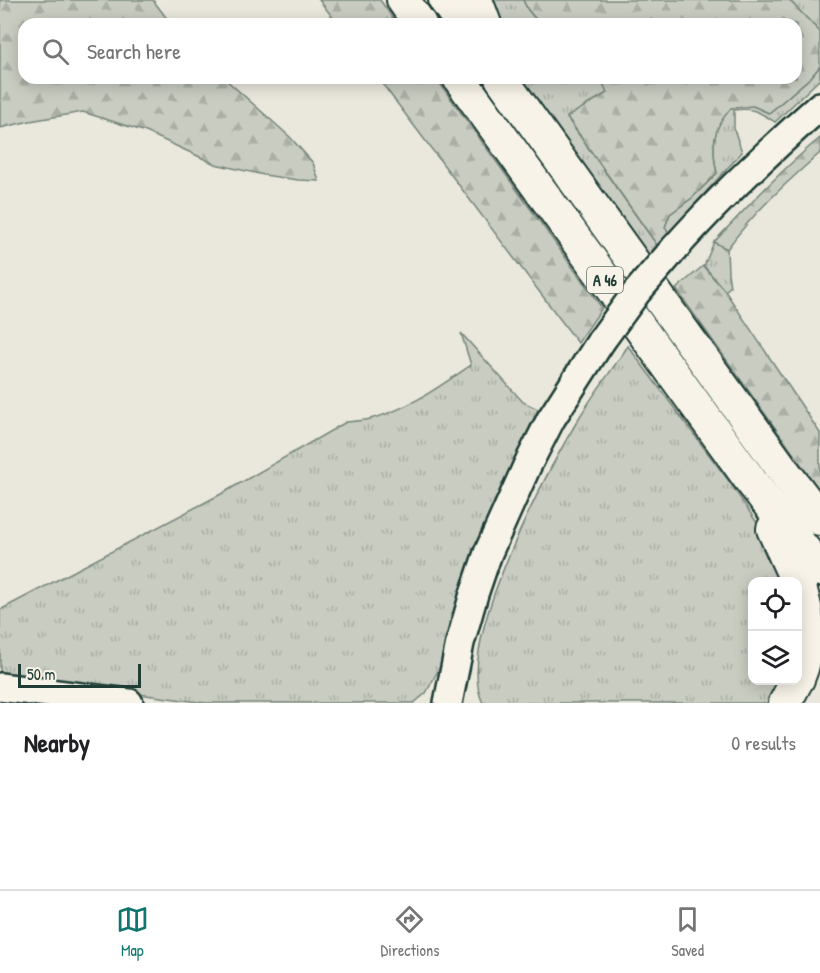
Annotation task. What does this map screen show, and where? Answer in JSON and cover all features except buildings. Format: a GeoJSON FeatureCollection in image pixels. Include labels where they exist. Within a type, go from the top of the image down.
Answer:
{"type":"FeatureCollection","features":[{"type":"Feature","properties":{"kind":"highway"},"geometry":{"type":"LineString","coordinates":[[403,0],[416,18]]}},
{"type":"Feature","properties":{"kind":"highway"},"geometry":{"type":"LineString","coordinates":[[445,0],[458,18]]}},
{"type":"Feature","properties":{"kind":"highway"},"geometry":{"type":"LineString","coordinates":[[476,0],[482,18]]}},
{"type":"Feature","properties":{"kind":"highway","name":"A 46"},"geometry":{"type":"LineString","coordinates":[[463,84],[752,481],[820,570]]}},
{"type":"Feature","properties":{"kind":"highway","name":"A 46"},"geometry":{"type":"LineString","coordinates":[[505,84],[820,519]]}},
{"type":"Feature","properties":{"kind":"highway"},"geometry":{"type":"LineString","coordinates":[[513,84],[531,120]]}},
{"type":"Feature","properties":{"kind":"highway"},"geometry":{"type":"LineString","coordinates":[[752,481],[795,577]]}},
{"type":"Feature","properties":{"kind":"highway"},"geometry":{"type":"LineString","coordinates":[[802,594],[808,628],[802,668]]}},
{"type":"Feature","properties":{"kind":"highway"},"geometry":{"type":"LineString","coordinates":[[785,703],[794,685]]}},
{"type":"Feature","properties":{"kind":"main road"},"geometry":{"type":"LineString","coordinates":[[448,703],[460,643],[492,544],[551,419],[601,341],[636,293],[728,190],[820,106]]}},
{"type":"Feature","properties":{"kind":"main road"},"geometry":{"type":"LineString","coordinates":[[0,687],[129,703]]}},
{"type":"Feature","properties":{"kind":"main road"},"geometry":{"type":"LineString","coordinates":[[435,703],[442,703]]}},
{"type":"Feature","properties":{"kind":"green space"},"geometry":{"type":"Polygon","coordinates":[[[0,0],[153,0],[166,18],[18,18],[18,84],[231,84],[290,137],[313,163],[319,181],[264,175],[215,164],[146,132],[83,112],[0,128],[0,0]]]}},
{"type":"Feature","properties":{"kind":"green space"},"geometry":{"type":"Polygon","coordinates":[[[319,0],[380,0],[393,18],[333,18],[319,0]]]}},
{"type":"Feature","properties":{"kind":"green space"},"geometry":{"type":"Polygon","coordinates":[[[481,0],[523,0],[535,18],[488,18],[481,0]]]}},
{"type":"Feature","properties":{"kind":"green space"},"geometry":{"type":"Polygon","coordinates":[[[523,0],[789,0],[820,32],[820,66],[812,76],[769,113],[753,106],[731,108],[720,123],[715,137],[714,155],[717,173],[692,198],[670,214],[665,227],[669,233],[657,245],[567,117],[607,93],[603,84],[802,84],[802,18],[535,18],[523,0]]]}},
{"type":"Feature","properties":{"kind":"green space"},"geometry":{"type":"Polygon","coordinates":[[[789,0],[820,0],[820,32],[789,0]]]}},
{"type":"Feature","properties":{"kind":"green space"},"geometry":{"type":"Polygon","coordinates":[[[820,66],[820,79],[775,122],[756,111],[734,110],[734,129],[742,152],[669,233],[665,227],[670,214],[692,198],[717,173],[714,155],[715,136],[719,124],[731,108],[753,106],[769,113],[812,76],[820,66]]]}},
{"type":"Feature","properties":{"kind":"green space"},"geometry":{"type":"Polygon","coordinates":[[[383,84],[440,84],[602,308],[578,343],[383,84]]]}},
{"type":"Feature","properties":{"kind":"green space"},"geometry":{"type":"Polygon","coordinates":[[[526,84],[603,84],[607,93],[567,118],[657,245],[649,257],[526,84]]]}},
{"type":"Feature","properties":{"kind":"green space"},"geometry":{"type":"Polygon","coordinates":[[[820,138],[820,153],[782,187],[727,249],[714,242],[752,201],[820,138]]]}},
{"type":"Feature","properties":{"kind":"green space"},"geometry":{"type":"Polygon","coordinates":[[[714,242],[727,249],[730,287],[725,291],[704,266],[714,242]]]}},
{"type":"Feature","properties":{"kind":"green space"},"geometry":{"type":"Polygon","coordinates":[[[703,266],[725,291],[820,433],[820,491],[676,289],[703,266]]]}},
{"type":"Feature","properties":{"kind":"green space"},"geometry":{"type":"Polygon","coordinates":[[[461,333],[523,402],[538,409],[495,504],[441,665],[426,693],[414,703],[206,703],[0,677],[0,610],[223,493],[346,422],[367,420],[384,415],[422,397],[471,365],[461,333]]]}},
{"type":"Feature","properties":{"kind":"green space"},"geometry":{"type":"Polygon","coordinates":[[[628,346],[728,480],[768,539],[787,577],[748,577],[748,685],[784,685],[772,703],[483,703],[477,676],[481,641],[492,601],[527,516],[564,443],[628,346]]]}}]}
